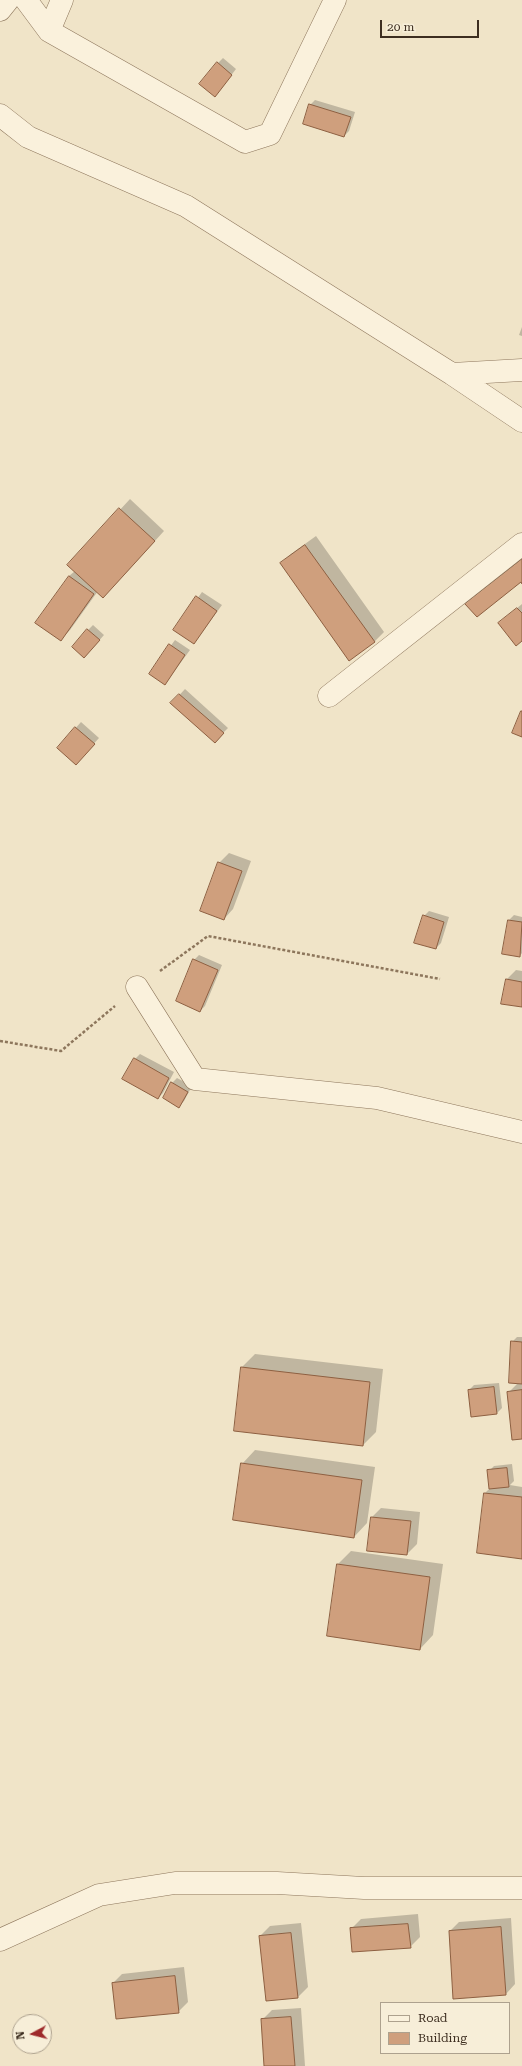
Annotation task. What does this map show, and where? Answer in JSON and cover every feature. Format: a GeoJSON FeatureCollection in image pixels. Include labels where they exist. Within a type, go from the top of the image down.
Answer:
{"type":"FeatureCollection","features":[{"type":"Feature","properties":{"kind":"lane"},"geometry":{"type":"LineString","coordinates":[[0,10],[8,0]]}},
{"type":"Feature","properties":{"kind":"lane"},"geometry":{"type":"LineString","coordinates":[[26,0],[48,31],[246,142],[270,134],[335,0]]}},
{"type":"Feature","properties":{"kind":"lane"},"geometry":{"type":"LineString","coordinates":[[48,31],[62,0]]}},
{"type":"Feature","properties":{"kind":"lane"},"geometry":{"type":"LineString","coordinates":[[0,115],[28,137],[186,206],[452,374],[522,422]]}},
{"type":"Feature","properties":{"kind":"lane"},"geometry":{"type":"LineString","coordinates":[[452,374],[522,370]]}},
{"type":"Feature","properties":{"kind":"lane"},"geometry":{"type":"LineString","coordinates":[[329,696],[522,544]]}},
{"type":"Feature","properties":{"kind":"lane"},"geometry":{"type":"LineString","coordinates":[[137,987],[195,1079],[377,1098],[522,1132]]}},
{"type":"Feature","properties":{"kind":"lane"},"geometry":{"type":"LineString","coordinates":[[0,1940],[99,1895],[175,1883],[277,1883],[364,1888],[522,1888]]}},
{"type":"Feature","properties":{"kind":"path"},"geometry":{"type":"LineString","coordinates":[[0,1041],[61,1051],[137,987],[208,936],[440,979]]}},
{"type":"Feature","properties":{"kind":"building"},"geometry":{"type":"Polygon","coordinates":[[[217,62],[232,75],[215,97],[199,84],[217,62]]]}},
{"type":"Feature","properties":{"kind":"building"},"geometry":{"type":"Polygon","coordinates":[[[309,104],[351,117],[344,137],[303,124],[309,104]]]}},
{"type":"Feature","properties":{"kind":"building"},"geometry":{"type":"Polygon","coordinates":[[[119,508],[155,541],[103,598],[67,565],[119,508]]]}},
{"type":"Feature","properties":{"kind":"building"},"geometry":{"type":"Polygon","coordinates":[[[305,545],[375,642],[349,661],[280,563],[305,545]]]}},
{"type":"Feature","properties":{"kind":"building"},"geometry":{"type":"Polygon","coordinates":[[[522,559],[522,584],[521,582],[477,617],[465,604],[522,559]]]}},
{"type":"Feature","properties":{"kind":"building"},"geometry":{"type":"Polygon","coordinates":[[[69,576],[94,594],[61,641],[35,623],[69,576]]]}},
{"type":"Feature","properties":{"kind":"building"},"geometry":{"type":"Polygon","coordinates":[[[196,596],[217,611],[194,644],[173,630],[196,596]]]}},
{"type":"Feature","properties":{"kind":"building"},"geometry":{"type":"Polygon","coordinates":[[[517,608],[522,613],[522,641],[516,646],[498,623],[517,608]]]}},
{"type":"Feature","properties":{"kind":"building"},"geometry":{"type":"Polygon","coordinates":[[[87,629],[100,640],[84,658],[72,647],[87,629]]]}},
{"type":"Feature","properties":{"kind":"building"},"geometry":{"type":"Polygon","coordinates":[[[169,644],[185,655],[165,685],[149,674],[169,644]]]}},
{"type":"Feature","properties":{"kind":"building"},"geometry":{"type":"Polygon","coordinates":[[[179,694],[224,733],[215,743],[170,703],[179,694]]]}},
{"type":"Feature","properties":{"kind":"building"},"geometry":{"type":"Polygon","coordinates":[[[522,711],[522,737],[512,733],[522,711]]]}},
{"type":"Feature","properties":{"kind":"building"},"geometry":{"type":"Polygon","coordinates":[[[75,727],[95,744],[76,765],[57,748],[75,727]]]}},
{"type":"Feature","properties":{"kind":"building"},"geometry":{"type":"Polygon","coordinates":[[[218,862],[242,871],[224,920],[200,911],[218,862]]]}},
{"type":"Feature","properties":{"kind":"building"},"geometry":{"type":"Polygon","coordinates":[[[423,915],[444,922],[436,949],[414,943],[423,915]]]}},
{"type":"Feature","properties":{"kind":"building"},"geometry":{"type":"Polygon","coordinates":[[[508,920],[522,922],[520,957],[502,954],[508,920]]]}},
{"type":"Feature","properties":{"kind":"building"},"geometry":{"type":"Polygon","coordinates":[[[193,959],[218,970],[200,1012],[176,1001],[193,959]]]}},
{"type":"Feature","properties":{"kind":"building"},"geometry":{"type":"Polygon","coordinates":[[[506,979],[522,982],[522,1007],[501,1004],[506,979]]]}},
{"type":"Feature","properties":{"kind":"building"},"geometry":{"type":"Polygon","coordinates":[[[134,1058],[169,1078],[158,1099],[122,1079],[134,1058]]]}},
{"type":"Feature","properties":{"kind":"building"},"geometry":{"type":"Polygon","coordinates":[[[171,1082],[188,1092],[179,1108],[163,1098],[171,1082]]]}},
{"type":"Feature","properties":{"kind":"building"},"geometry":{"type":"Polygon","coordinates":[[[511,1341],[522,1342],[522,1384],[509,1383],[511,1341]]]}},
{"type":"Feature","properties":{"kind":"building"},"geometry":{"type":"Polygon","coordinates":[[[241,1367],[370,1382],[363,1446],[234,1431],[241,1367]]]}},
{"type":"Feature","properties":{"kind":"building"},"geometry":{"type":"Polygon","coordinates":[[[494,1387],[497,1414],[471,1417],[468,1390],[494,1387]]]}},
{"type":"Feature","properties":{"kind":"building"},"geometry":{"type":"Polygon","coordinates":[[[522,1390],[522,1439],[512,1440],[507,1392],[522,1390]]]}},
{"type":"Feature","properties":{"kind":"building"},"geometry":{"type":"Polygon","coordinates":[[[241,1463],[362,1480],[354,1538],[233,1520],[241,1463]]]}},
{"type":"Feature","properties":{"kind":"building"},"geometry":{"type":"Polygon","coordinates":[[[507,1468],[509,1487],[489,1489],[487,1470],[507,1468]]]}},
{"type":"Feature","properties":{"kind":"building"},"geometry":{"type":"Polygon","coordinates":[[[484,1493],[522,1497],[522,1559],[477,1553],[484,1493]]]}},
{"type":"Feature","properties":{"kind":"building"},"geometry":{"type":"Polygon","coordinates":[[[371,1517],[411,1521],[407,1555],[367,1551],[371,1517]]]}},
{"type":"Feature","properties":{"kind":"building"},"geometry":{"type":"Polygon","coordinates":[[[337,1564],[430,1577],[420,1650],[327,1636],[337,1564]]]}},
{"type":"Feature","properties":{"kind":"building"},"geometry":{"type":"Polygon","coordinates":[[[408,1924],[411,1948],[352,1952],[350,1928],[408,1924]]]}},
{"type":"Feature","properties":{"kind":"building"},"geometry":{"type":"Polygon","coordinates":[[[501,1927],[506,1995],[453,1999],[449,1931],[501,1927]]]}},
{"type":"Feature","properties":{"kind":"building"},"geometry":{"type":"Polygon","coordinates":[[[291,1933],[298,1998],[266,2001],[259,1936],[291,1933]]]}},
{"type":"Feature","properties":{"kind":"building"},"geometry":{"type":"Polygon","coordinates":[[[175,1976],[179,2013],[116,2019],[112,1983],[175,1976]]]}},
{"type":"Feature","properties":{"kind":"building"},"geometry":{"type":"Polygon","coordinates":[[[291,2017],[295,2066],[264,2066],[261,2019],[291,2017]]]}}]}
